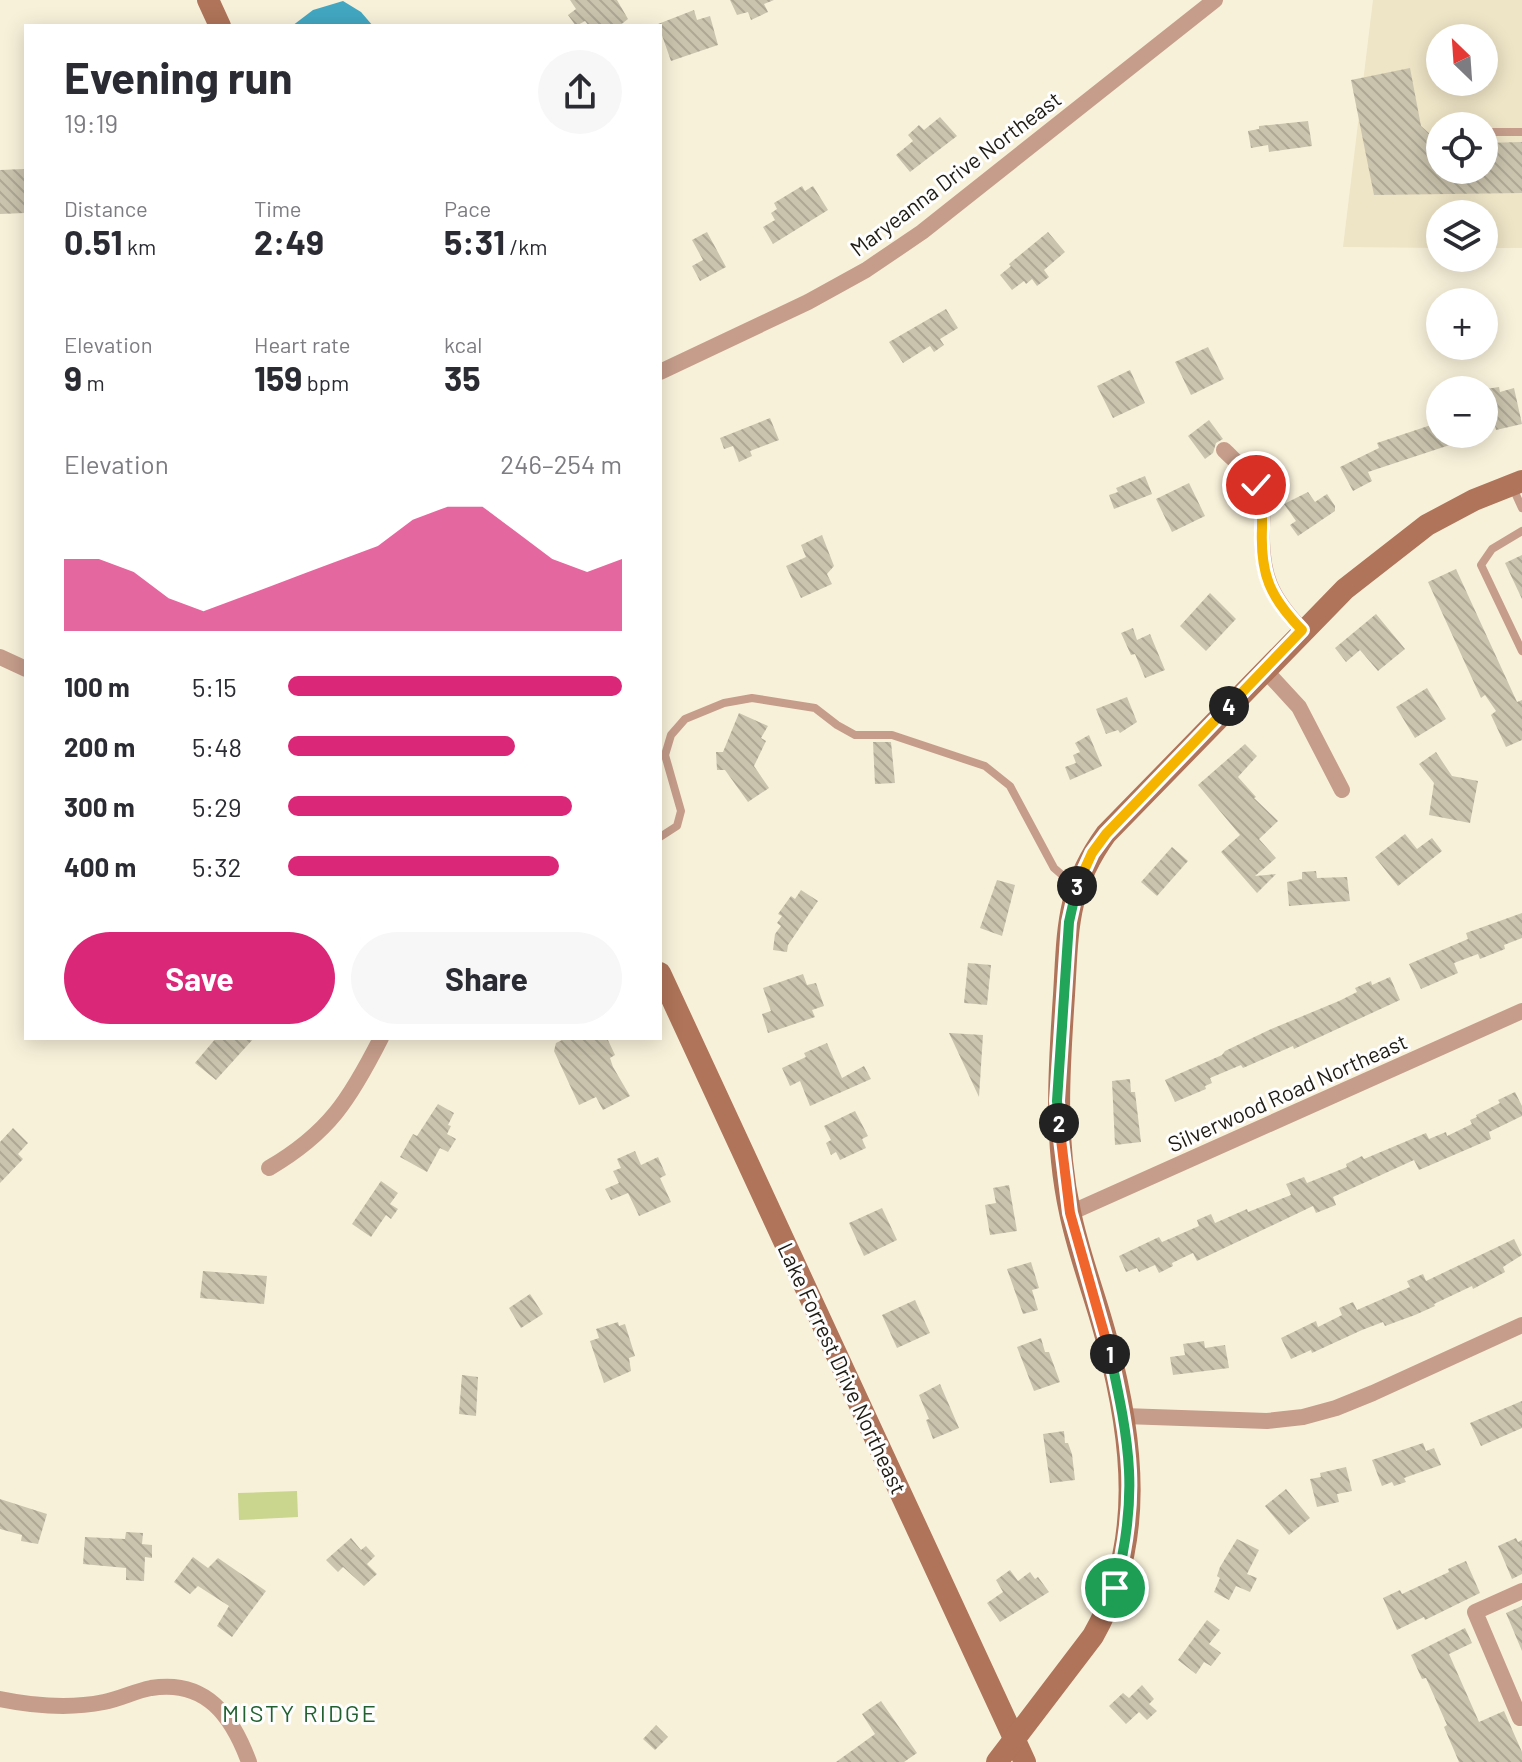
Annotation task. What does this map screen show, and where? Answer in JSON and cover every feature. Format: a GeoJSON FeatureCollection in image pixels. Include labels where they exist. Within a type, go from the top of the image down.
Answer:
{"type":"FeatureCollection","features":[{"type":"Feature","properties":{"kind":"main road"},"geometry":{"type":"LineString","coordinates":[[208,0],[219,24]]}},
{"type":"Feature","properties":{"kind":"main road"},"geometry":{"type":"LineString","coordinates":[[997,1762],[1093,1636],[1106,1613],[1126,1546],[1131,1503],[1130,1459],[1124,1416],[1108,1341],[1070,1213],[1061,1159],[1057,1101],[1069,922],[1076,888],[1092,853],[1106,834],[1345,589],[1427,525],[1474,500],[1517,483]]}},
{"type":"Feature","properties":{"kind":"main road","name":"Lake Forrest Drive Northeast"},"geometry":{"type":"LineString","coordinates":[[665,990],[1025,1762]]}},
{"type":"Feature","properties":{"kind":"street","name":"Maryeanna Drive Northeast"},"geometry":{"type":"LineString","coordinates":[[662,371],[808,302],[866,270],[922,232],[1215,0]]}},
{"type":"Feature","properties":{"kind":"street"},"geometry":{"type":"LineString","coordinates":[[1224,450],[1259,490],[1261,556],[1265,576],[1280,605],[1302,630]]}},
{"type":"Feature","properties":{"kind":"street"},"geometry":{"type":"LineString","coordinates":[[0,657],[24,668]]}},
{"type":"Feature","properties":{"kind":"street"},"geometry":{"type":"LineString","coordinates":[[1264,669],[1299,707],[1342,790]]}},
{"type":"Feature","properties":{"kind":"street","name":"Silverwood Road Northeast"},"geometry":{"type":"LineString","coordinates":[[1070,1213],[1522,1011]]}},
{"type":"Feature","properties":{"kind":"street"},"geometry":{"type":"LineString","coordinates":[[269,1168],[294,1154],[337,1113],[356,1087],[380,1040]]}},
{"type":"Feature","properties":{"kind":"street"},"geometry":{"type":"LineString","coordinates":[[1124,1416],[1267,1421],[1303,1417],[1373,1393],[1522,1325]]}},
{"type":"Feature","properties":{"kind":"street"},"geometry":{"type":"LineString","coordinates":[[1522,1591],[1475,1612],[1522,1717]]}},
{"type":"Feature","properties":{"kind":"street"},"geometry":{"type":"LineString","coordinates":[[0,1699],[28,1705],[63,1706],[104,1702],[149,1688],[168,1686],[192,1690],[212,1701],[228,1719],[249,1762]]}},
{"type":"Feature","properties":{"kind":"lane"},"geometry":{"type":"LineString","coordinates":[[1498,132],[1522,132]]}},
{"type":"Feature","properties":{"kind":"lane"},"geometry":{"type":"LineString","coordinates":[[1517,483],[1522,508]]}},
{"type":"Feature","properties":{"kind":"lane"},"geometry":{"type":"LineString","coordinates":[[1522,531],[1492,549],[1481,565],[1522,651]]}},
{"type":"Feature","properties":{"kind":"lane"},"geometry":{"type":"LineString","coordinates":[[662,836],[677,826],[681,811],[665,755],[671,735],[685,719],[724,703],[752,698],[815,708],[855,735],[892,735],[985,766],[1010,786],[1054,868],[1076,888]]}},
{"type":"Feature","properties":{"kind":"shaded area"},"geometry":{"type":"Polygon","coordinates":[[[1373,0],[1522,0],[1522,248],[1498,248],[1498,200],[1426,200],[1426,248],[1343,247],[1373,0]]]}},
{"type":"Feature","properties":{"kind":"green space"},"geometry":{"type":"Polygon","coordinates":[[[297,1491],[298,1517],[239,1520],[238,1493],[297,1491]]]}},
{"type":"Feature","properties":{"kind":"water"},"geometry":{"type":"Polygon","coordinates":[[[343,1],[361,12],[371,24],[295,24],[313,10],[343,1]]]}},
{"type":"Feature","properties":{"kind":"building"},"geometry":{"type":"Polygon","coordinates":[[[570,0],[617,0],[628,19],[622,24],[587,24],[585,21],[575,24],[568,15],[576,9],[570,0]]]}},
{"type":"Feature","properties":{"kind":"building"},"geometry":{"type":"Polygon","coordinates":[[[730,0],[774,0],[764,4],[768,12],[751,20],[748,12],[737,15],[730,0]]]}},
{"type":"Feature","properties":{"kind":"building"},"geometry":{"type":"Polygon","coordinates":[[[694,10],[697,20],[710,16],[718,45],[671,61],[662,35],[662,24],[658,24],[694,10]]]}},
{"type":"Feature","properties":{"kind":"building"},"geometry":{"type":"Polygon","coordinates":[[[1410,68],[1421,126],[1426,130],[1426,184],[1498,184],[1498,143],[1522,142],[1522,193],[1374,195],[1351,80],[1410,68]]]}},
{"type":"Feature","properties":{"kind":"building"},"geometry":{"type":"Polygon","coordinates":[[[940,117],[957,136],[910,172],[896,155],[913,141],[908,135],[919,125],[924,130],[940,117]]]}},
{"type":"Feature","properties":{"kind":"building"},"geometry":{"type":"Polygon","coordinates":[[[1308,121],[1312,146],[1269,152],[1268,145],[1251,148],[1248,131],[1259,129],[1259,126],[1308,121]]]}},
{"type":"Feature","properties":{"kind":"building"},"geometry":{"type":"Polygon","coordinates":[[[24,169],[24,213],[0,214],[0,170],[24,169]]]}},
{"type":"Feature","properties":{"kind":"building"},"geometry":{"type":"Polygon","coordinates":[[[802,186],[805,191],[813,186],[828,210],[773,244],[763,227],[775,220],[771,213],[777,209],[774,203],[802,186]]]}},
{"type":"Feature","properties":{"kind":"building"},"geometry":{"type":"Polygon","coordinates":[[[707,232],[726,267],[700,281],[692,266],[703,260],[692,240],[707,232]]]}},
{"type":"Feature","properties":{"kind":"building"},"geometry":{"type":"Polygon","coordinates":[[[1048,232],[1065,252],[1044,270],[1049,277],[1037,286],[1032,279],[1012,290],[1000,275],[1048,232]]]}},
{"type":"Feature","properties":{"kind":"building"},"geometry":{"type":"Polygon","coordinates":[[[946,309],[958,328],[940,339],[944,345],[934,352],[930,346],[903,363],[889,342],[946,309]]]}},
{"type":"Feature","properties":{"kind":"building"},"geometry":{"type":"Polygon","coordinates":[[[1208,347],[1224,379],[1191,395],[1175,362],[1208,347]]]}},
{"type":"Feature","properties":{"kind":"building"},"geometry":{"type":"Polygon","coordinates":[[[1130,370],[1145,403],[1113,418],[1097,386],[1130,370]]]}},
{"type":"Feature","properties":{"kind":"building"},"geometry":{"type":"Polygon","coordinates":[[[1498,387],[1500,392],[1514,388],[1522,424],[1498,430],[1498,387]]]}},
{"type":"Feature","properties":{"kind":"building"},"geometry":{"type":"Polygon","coordinates":[[[770,418],[779,440],[750,451],[752,456],[739,462],[733,446],[724,449],[720,438],[770,418]]]}},
{"type":"Feature","properties":{"kind":"building"},"geometry":{"type":"Polygon","coordinates":[[[1209,420],[1223,439],[1216,443],[1213,453],[1205,459],[1188,436],[1209,420]]]}},
{"type":"Feature","properties":{"kind":"building"},"geometry":{"type":"Polygon","coordinates":[[[1426,427],[1426,448],[1441,448],[1368,472],[1372,481],[1353,491],[1340,467],[1379,448],[1377,443],[1426,427]]]}},
{"type":"Feature","properties":{"kind":"building"},"geometry":{"type":"Polygon","coordinates":[[[1145,476],[1152,494],[1114,509],[1109,495],[1118,492],[1116,488],[1145,476]]]}},
{"type":"Feature","properties":{"kind":"building"},"geometry":{"type":"Polygon","coordinates":[[[1189,483],[1205,516],[1172,532],[1156,499],[1189,483]]]}},
{"type":"Feature","properties":{"kind":"building"},"geometry":{"type":"Polygon","coordinates":[[[1308,492],[1315,502],[1327,494],[1335,511],[1298,536],[1290,525],[1296,521],[1284,504],[1308,492]]]}},
{"type":"Feature","properties":{"kind":"building"},"geometry":{"type":"Polygon","coordinates":[[[822,535],[834,566],[827,574],[832,584],[801,598],[786,566],[806,557],[801,545],[822,535]]]}},
{"type":"Feature","properties":{"kind":"building"},"geometry":{"type":"Polygon","coordinates":[[[1522,555],[1522,599],[1505,563],[1522,555]]]}},
{"type":"Feature","properties":{"kind":"building"},"geometry":{"type":"Polygon","coordinates":[[[1456,569],[1517,702],[1522,700],[1522,740],[1506,747],[1491,715],[1496,711],[1485,695],[1481,698],[1428,582],[1456,569]]]}},
{"type":"Feature","properties":{"kind":"building"},"geometry":{"type":"Polygon","coordinates":[[[1210,593],[1236,619],[1206,651],[1180,626],[1210,593]]]}},
{"type":"Feature","properties":{"kind":"building"},"geometry":{"type":"Polygon","coordinates":[[[1376,614],[1405,649],[1378,671],[1360,650],[1346,662],[1335,648],[1376,614]]]}},
{"type":"Feature","properties":{"kind":"building"},"geometry":{"type":"Polygon","coordinates":[[[1133,628],[1137,640],[1150,634],[1165,670],[1145,678],[1135,654],[1131,655],[1121,633],[1133,628]]]}},
{"type":"Feature","properties":{"kind":"building"},"geometry":{"type":"Polygon","coordinates":[[[1427,688],[1446,719],[1415,738],[1396,707],[1427,688]]]}},
{"type":"Feature","properties":{"kind":"building"},"geometry":{"type":"Polygon","coordinates":[[[1127,697],[1137,722],[1120,733],[1118,730],[1106,734],[1096,709],[1127,697]]]}},
{"type":"Feature","properties":{"kind":"building"},"geometry":{"type":"Polygon","coordinates":[[[739,713],[768,726],[761,738],[766,741],[754,766],[769,788],[748,802],[725,770],[717,770],[716,752],[723,752],[739,713]]]}},
{"type":"Feature","properties":{"kind":"building"},"geometry":{"type":"Polygon","coordinates":[[[1089,735],[1102,766],[1070,780],[1065,767],[1076,763],[1073,755],[1080,752],[1075,743],[1089,735]]]}},
{"type":"Feature","properties":{"kind":"building"},"geometry":{"type":"Polygon","coordinates":[[[873,742],[891,742],[895,783],[875,784],[873,742]]]}},
{"type":"Feature","properties":{"kind":"building"},"geometry":{"type":"Polygon","coordinates":[[[1245,744],[1257,756],[1238,777],[1278,821],[1259,839],[1276,858],[1255,876],[1276,874],[1257,893],[1221,852],[1240,835],[1198,785],[1245,744]]]}},
{"type":"Feature","properties":{"kind":"building"},"geometry":{"type":"Polygon","coordinates":[[[1436,752],[1452,776],[1478,781],[1470,823],[1429,815],[1434,783],[1419,764],[1436,752]]]}},
{"type":"Feature","properties":{"kind":"building"},"geometry":{"type":"Polygon","coordinates":[[[1405,834],[1417,849],[1432,838],[1442,851],[1398,886],[1375,857],[1405,834]]]}},
{"type":"Feature","properties":{"kind":"building"},"geometry":{"type":"Polygon","coordinates":[[[1172,847],[1188,861],[1157,896],[1141,882],[1172,847]]]}},
{"type":"Feature","properties":{"kind":"building"},"geometry":{"type":"Polygon","coordinates":[[[1316,871],[1317,878],[1347,877],[1350,901],[1289,906],[1287,882],[1302,879],[1302,872],[1316,871]]]}},
{"type":"Feature","properties":{"kind":"building"},"geometry":{"type":"Polygon","coordinates":[[[997,880],[1015,885],[1002,936],[980,928],[997,880]]]}},
{"type":"Feature","properties":{"kind":"building"},"geometry":{"type":"Polygon","coordinates":[[[801,890],[818,901],[788,945],[787,952],[773,950],[775,934],[781,926],[777,923],[782,916],[778,914],[791,896],[795,899],[801,890]]]}},
{"type":"Feature","properties":{"kind":"building"},"geometry":{"type":"Polygon","coordinates":[[[1522,913],[1522,938],[1480,959],[1478,954],[1454,963],[1458,973],[1421,989],[1409,964],[1468,939],[1466,933],[1522,913]]]}},
{"type":"Feature","properties":{"kind":"building"},"geometry":{"type":"Polygon","coordinates":[[[968,963],[991,965],[987,1005],[964,1003],[968,963]]]}},
{"type":"Feature","properties":{"kind":"building"},"geometry":{"type":"Polygon","coordinates":[[[803,974],[807,985],[816,983],[824,1006],[812,1010],[815,1017],[768,1033],[762,1014],[771,1011],[763,988],[803,974]]]}},
{"type":"Feature","properties":{"kind":"building"},"geometry":{"type":"Polygon","coordinates":[[[1390,977],[1400,1000],[1294,1049],[1293,1046],[1243,1068],[1241,1065],[1210,1078],[1212,1083],[1205,1086],[1206,1089],[1175,1102],[1165,1080],[1269,1030],[1339,1001],[1357,992],[1355,988],[1390,977]]]}},
{"type":"Feature","properties":{"kind":"building"},"geometry":{"type":"Polygon","coordinates":[[[949,1033],[983,1035],[979,1097],[949,1033]]]}},
{"type":"Feature","properties":{"kind":"building"},"geometry":{"type":"Polygon","coordinates":[[[214,1040],[252,1040],[216,1080],[195,1063],[214,1040]]]}},
{"type":"Feature","properties":{"kind":"building"},"geometry":{"type":"Polygon","coordinates":[[[562,1040],[608,1040],[615,1055],[610,1058],[613,1067],[630,1096],[603,1110],[596,1097],[579,1105],[554,1051],[556,1043],[562,1040]]]}},
{"type":"Feature","properties":{"kind":"building"},"geometry":{"type":"Polygon","coordinates":[[[827,1043],[842,1078],[864,1066],[871,1079],[810,1106],[800,1081],[790,1086],[782,1068],[806,1057],[804,1053],[827,1043]]]}},
{"type":"Feature","properties":{"kind":"building"},"geometry":{"type":"Polygon","coordinates":[[[1130,1079],[1131,1092],[1135,1092],[1141,1142],[1115,1145],[1112,1081],[1130,1079]]]}},
{"type":"Feature","properties":{"kind":"building"},"geometry":{"type":"Polygon","coordinates":[[[1515,1092],[1522,1106],[1522,1116],[1489,1132],[1491,1139],[1419,1170],[1414,1160],[1333,1197],[1336,1205],[1316,1213],[1313,1206],[1197,1261],[1193,1253],[1159,1273],[1155,1265],[1139,1272],[1137,1268],[1126,1272],[1119,1256],[1159,1237],[1162,1242],[1199,1226],[1197,1220],[1211,1214],[1215,1223],[1247,1209],[1248,1212],[1291,1195],[1286,1184],[1304,1177],[1307,1183],[1347,1167],[1346,1164],[1362,1156],[1364,1159],[1426,1133],[1429,1139],[1446,1132],[1447,1136],[1472,1124],[1470,1120],[1476,1115],[1515,1092]]]}},
{"type":"Feature","properties":{"kind":"building"},"geometry":{"type":"Polygon","coordinates":[[[438,1104],[454,1113],[447,1134],[456,1139],[448,1152],[440,1148],[427,1172],[400,1157],[413,1134],[417,1136],[438,1104]]]}},
{"type":"Feature","properties":{"kind":"building"},"geometry":{"type":"Polygon","coordinates":[[[855,1111],[868,1136],[862,1139],[866,1148],[840,1160],[836,1152],[831,1155],[826,1143],[831,1140],[824,1126],[855,1111]]]}},
{"type":"Feature","properties":{"kind":"building"},"geometry":{"type":"Polygon","coordinates":[[[13,1128],[28,1143],[18,1154],[23,1159],[0,1183],[0,1142],[13,1128]]]}},
{"type":"Feature","properties":{"kind":"building"},"geometry":{"type":"Polygon","coordinates":[[[635,1151],[641,1165],[658,1157],[666,1175],[660,1178],[671,1202],[639,1216],[628,1193],[611,1200],[605,1189],[619,1183],[613,1171],[621,1168],[617,1159],[635,1151]]]}},
{"type":"Feature","properties":{"kind":"building"},"geometry":{"type":"Polygon","coordinates":[[[381,1181],[398,1193],[390,1204],[398,1209],[391,1219],[386,1215],[371,1237],[352,1224],[381,1181]]]}},
{"type":"Feature","properties":{"kind":"building"},"geometry":{"type":"Polygon","coordinates":[[[1009,1185],[1017,1231],[990,1235],[985,1205],[996,1203],[993,1188],[1009,1185]]]}},
{"type":"Feature","properties":{"kind":"building"},"geometry":{"type":"Polygon","coordinates":[[[882,1208],[897,1240],[864,1256],[849,1223],[882,1208]]]}},
{"type":"Feature","properties":{"kind":"building"},"geometry":{"type":"Polygon","coordinates":[[[1514,1239],[1522,1255],[1503,1267],[1505,1272],[1415,1315],[1385,1326],[1383,1322],[1291,1359],[1281,1338],[1316,1321],[1318,1327],[1342,1315],[1339,1308],[1353,1302],[1357,1310],[1410,1287],[1407,1281],[1423,1274],[1426,1281],[1514,1239]]]}},
{"type":"Feature","properties":{"kind":"building"},"geometry":{"type":"Polygon","coordinates":[[[1031,1262],[1039,1288],[1032,1290],[1038,1310],[1023,1314],[1007,1269],[1031,1262]]]}},
{"type":"Feature","properties":{"kind":"building"},"geometry":{"type":"Polygon","coordinates":[[[203,1271],[267,1276],[264,1304],[200,1298],[203,1271]]]}},
{"type":"Feature","properties":{"kind":"building"},"geometry":{"type":"Polygon","coordinates":[[[530,1294],[543,1314],[521,1328],[509,1308],[530,1294]]]}},
{"type":"Feature","properties":{"kind":"building"},"geometry":{"type":"Polygon","coordinates":[[[915,1300],[930,1333],[897,1348],[882,1315],[915,1300]]]}},
{"type":"Feature","properties":{"kind":"building"},"geometry":{"type":"Polygon","coordinates":[[[618,1322],[619,1326],[625,1324],[635,1356],[629,1358],[631,1371],[604,1383],[590,1341],[599,1338],[596,1329],[618,1322]]]}},
{"type":"Feature","properties":{"kind":"building"},"geometry":{"type":"Polygon","coordinates":[[[1041,1338],[1060,1382],[1034,1391],[1017,1347],[1041,1338]]]}},
{"type":"Feature","properties":{"kind":"building"},"geometry":{"type":"Polygon","coordinates":[[[1204,1341],[1205,1348],[1225,1345],[1229,1368],[1173,1375],[1170,1357],[1185,1355],[1183,1344],[1204,1341]]]}},
{"type":"Feature","properties":{"kind":"building"},"geometry":{"type":"Polygon","coordinates":[[[462,1375],[478,1377],[476,1416],[459,1414],[462,1375]]]}},
{"type":"Feature","properties":{"kind":"building"},"geometry":{"type":"Polygon","coordinates":[[[940,1384],[959,1428],[933,1439],[919,1395],[940,1384]]]}},
{"type":"Feature","properties":{"kind":"building"},"geometry":{"type":"Polygon","coordinates":[[[1522,1401],[1522,1428],[1481,1446],[1470,1423],[1522,1401]]]}},
{"type":"Feature","properties":{"kind":"building"},"geometry":{"type":"Polygon","coordinates":[[[1064,1431],[1065,1443],[1068,1443],[1072,1454],[1075,1480],[1050,1483],[1043,1434],[1064,1431]]]}},
{"type":"Feature","properties":{"kind":"building"},"geometry":{"type":"Polygon","coordinates":[[[1423,1443],[1426,1451],[1434,1448],[1441,1465],[1404,1478],[1406,1482],[1382,1486],[1372,1460],[1423,1443]]]}},
{"type":"Feature","properties":{"kind":"building"},"geometry":{"type":"Polygon","coordinates":[[[1346,1467],[1352,1491],[1337,1494],[1339,1502],[1317,1507],[1310,1479],[1321,1477],[1320,1473],[1346,1467]]]}},
{"type":"Feature","properties":{"kind":"building"},"geometry":{"type":"Polygon","coordinates":[[[1286,1489],[1310,1518],[1289,1535],[1265,1506],[1286,1489]]]}},
{"type":"Feature","properties":{"kind":"building"},"geometry":{"type":"Polygon","coordinates":[[[0,1499],[47,1514],[38,1544],[21,1541],[22,1535],[0,1529],[0,1499]]]}},
{"type":"Feature","properties":{"kind":"building"},"geometry":{"type":"Polygon","coordinates":[[[126,1532],[143,1533],[142,1544],[152,1545],[152,1558],[145,1557],[144,1581],[126,1580],[126,1568],[83,1564],[85,1537],[125,1539],[126,1532]]]}},
{"type":"Feature","properties":{"kind":"building"},"geometry":{"type":"Polygon","coordinates":[[[351,1538],[361,1550],[366,1546],[375,1556],[367,1564],[377,1574],[364,1586],[343,1567],[338,1572],[326,1560],[351,1538]]]}},
{"type":"Feature","properties":{"kind":"building"},"geometry":{"type":"Polygon","coordinates":[[[1516,1538],[1518,1542],[1522,1540],[1522,1574],[1512,1579],[1498,1546],[1516,1538]]]}},
{"type":"Feature","properties":{"kind":"building"},"geometry":{"type":"Polygon","coordinates":[[[1237,1539],[1259,1550],[1247,1574],[1257,1578],[1250,1592],[1236,1586],[1229,1600],[1214,1592],[1220,1578],[1217,1576],[1220,1567],[1237,1539]]]}},
{"type":"Feature","properties":{"kind":"building"},"geometry":{"type":"Polygon","coordinates":[[[193,1557],[208,1568],[218,1558],[266,1591],[232,1637],[217,1626],[229,1606],[198,1586],[190,1594],[174,1582],[193,1557]]]}},
{"type":"Feature","properties":{"kind":"building"},"geometry":{"type":"Polygon","coordinates":[[[1466,1561],[1480,1593],[1397,1630],[1383,1598],[1400,1590],[1402,1594],[1466,1561]]]}},
{"type":"Feature","properties":{"kind":"building"},"geometry":{"type":"Polygon","coordinates":[[[1010,1570],[1018,1581],[1030,1572],[1049,1592],[1000,1622],[987,1603],[1003,1592],[996,1580],[1010,1570]]]}},
{"type":"Feature","properties":{"kind":"building"},"geometry":{"type":"Polygon","coordinates":[[[1522,1606],[1522,1651],[1506,1613],[1522,1606]]]}},
{"type":"Feature","properties":{"kind":"building"},"geometry":{"type":"Polygon","coordinates":[[[1207,1620],[1220,1630],[1209,1644],[1221,1653],[1211,1666],[1204,1662],[1196,1674],[1178,1660],[1207,1620]]]}},
{"type":"Feature","properties":{"kind":"building"},"geometry":{"type":"Polygon","coordinates":[[[1465,1628],[1472,1643],[1449,1654],[1479,1722],[1504,1711],[1522,1752],[1522,1762],[1459,1762],[1426,1678],[1422,1679],[1411,1655],[1465,1628]]]}},
{"type":"Feature","properties":{"kind":"building"},"geometry":{"type":"Polygon","coordinates":[[[1142,1685],[1154,1699],[1149,1704],[1157,1711],[1147,1720],[1139,1712],[1126,1724],[1109,1706],[1123,1693],[1129,1698],[1142,1685]]]}},
{"type":"Feature","properties":{"kind":"building"},"geometry":{"type":"Polygon","coordinates":[[[881,1701],[917,1753],[904,1762],[836,1762],[875,1734],[862,1714],[881,1701]]]}},
{"type":"Feature","properties":{"kind":"building"},"geometry":{"type":"Polygon","coordinates":[[[656,1725],[668,1737],[655,1750],[643,1739],[656,1725]]]}},
{"type":"Feature","properties":{"kind":"district","name":"MISTY RIDGE"},"geometry":{"type":"Point","coordinates":[300,1712]}},
{"type":"Feature","properties":{"kind":"route"},"geometry":{"type":"LineString","coordinates":[[1115,1588],[1126,1546],[1131,1503],[1130,1459],[1108,1341],[1070,1213],[1061,1159],[1057,1101],[1069,922],[1081,875],[1106,834],[1302,630],[1280,605],[1265,576],[1261,556],[1261,500],[1256,485]]}}]}
